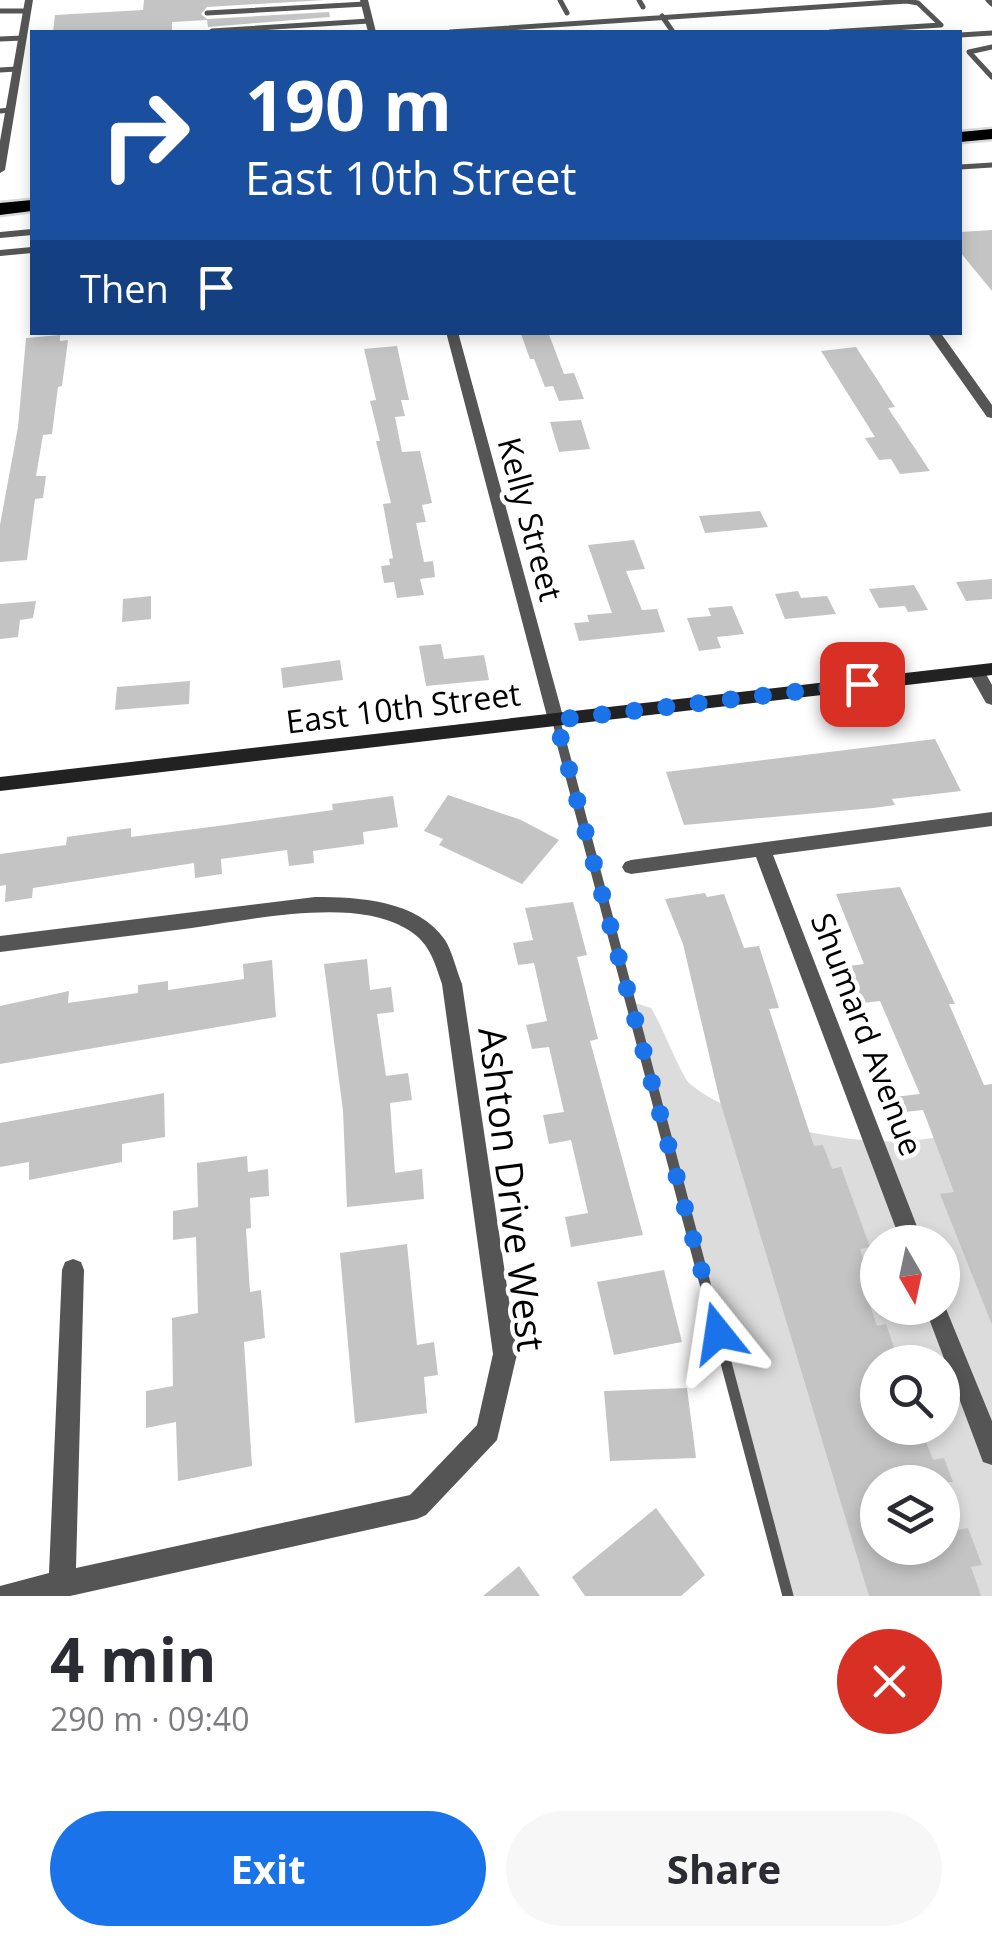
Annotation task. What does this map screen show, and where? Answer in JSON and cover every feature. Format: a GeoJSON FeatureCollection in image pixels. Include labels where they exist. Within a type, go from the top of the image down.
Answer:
{"type":"FeatureCollection","features":[{"type":"Feature","properties":{"kind":"highway"},"geometry":{"type":"LineString","coordinates":[[962,120],[992,118]]}},
{"type":"Feature","properties":{"kind":"highway"},"geometry":{"type":"LineString","coordinates":[[962,137],[992,134]]}},
{"type":"Feature","properties":{"kind":"highway"},"geometry":{"type":"LineString","coordinates":[[0,190],[30,188]]}},
{"type":"Feature","properties":{"kind":"highway"},"geometry":{"type":"LineString","coordinates":[[0,209],[30,206]]}},
{"type":"Feature","properties":{"kind":"street"},"geometry":{"type":"LineString","coordinates":[[365,2],[371,30]]}},
{"type":"Feature","properties":{"kind":"street"},"geometry":{"type":"LineString","coordinates":[[0,170],[5,111],[28,6]]}},
{"type":"Feature","properties":{"kind":"street","name":"Kelly Street"},"geometry":{"type":"LineString","coordinates":[[453,335],[556,720]]}},
{"type":"Feature","properties":{"kind":"street"},"geometry":{"type":"LineString","coordinates":[[935,335],[992,414]]}},
{"type":"Feature","properties":{"kind":"street"},"geometry":{"type":"LineString","coordinates":[[984,670],[992,699]]}},
{"type":"Feature","properties":{"kind":"street","name":"East 10th Street"},"geometry":{"type":"LineString","coordinates":[[0,784],[984,670]]}},
{"type":"Feature","properties":{"kind":"street"},"geometry":{"type":"LineString","coordinates":[[630,867],[992,819]]}},
{"type":"Feature","properties":{"kind":"street","name":"Shumard Avenue"},"geometry":{"type":"LineString","coordinates":[[762,850],[905,1225]]}},
{"type":"Feature","properties":{"kind":"street","name":"Ashton Drive West"},"geometry":{"type":"LineString","coordinates":[[0,944],[314,905],[360,904],[408,920],[437,945],[452,984],[505,1354],[488,1430],[417,1506],[7,1596]]}},
{"type":"Feature","properties":{"kind":"street"},"geometry":{"type":"LineString","coordinates":[[62,1586],[74,1270]]}},
{"type":"Feature","properties":{"kind":"street"},"geometry":{"type":"LineString","coordinates":[[943,1325],[992,1453]]}},
{"type":"Feature","properties":{"kind":"lane"},"geometry":{"type":"LineString","coordinates":[[560,0],[567,13]]}},
{"type":"Feature","properties":{"kind":"lane"},"geometry":{"type":"LineString","coordinates":[[639,0],[644,7]]}},
{"type":"Feature","properties":{"kind":"lane"},"geometry":{"type":"LineString","coordinates":[[476,30],[907,1],[918,3],[947,30]]}},
{"type":"Feature","properties":{"kind":"lane"},"geometry":{"type":"LineString","coordinates":[[207,13],[365,2]]}},
{"type":"Feature","properties":{"kind":"lane"},"geometry":{"type":"LineString","coordinates":[[0,11],[28,6]]}},
{"type":"Feature","properties":{"kind":"lane"},"geometry":{"type":"LineString","coordinates":[[662,16],[672,30]]}},
{"type":"Feature","properties":{"kind":"lane"},"geometry":{"type":"LineString","coordinates":[[228,30],[369,21]]}},
{"type":"Feature","properties":{"kind":"lane"},"geometry":{"type":"LineString","coordinates":[[862,30],[941,25]]}},
{"type":"Feature","properties":{"kind":"lane"},"geometry":{"type":"LineString","coordinates":[[962,34],[992,33]]}},
{"type":"Feature","properties":{"kind":"lane"},"geometry":{"type":"LineString","coordinates":[[0,38],[22,38]]}},
{"type":"Feature","properties":{"kind":"lane"},"geometry":{"type":"LineString","coordinates":[[980,64],[992,51]]}},
{"type":"Feature","properties":{"kind":"lane"},"geometry":{"type":"LineString","coordinates":[[992,51],[968,52],[992,77]]}},
{"type":"Feature","properties":{"kind":"lane"},"geometry":{"type":"LineString","coordinates":[[0,70],[17,69]]}},
{"type":"Feature","properties":{"kind":"lane"},"geometry":{"type":"LineString","coordinates":[[962,167],[992,165]]}},
{"type":"Feature","properties":{"kind":"lane"},"geometry":{"type":"LineString","coordinates":[[0,234],[30,232]]}},
{"type":"Feature","properties":{"kind":"lane"},"geometry":{"type":"LineString","coordinates":[[0,252],[30,250]]}},
{"type":"Feature","properties":{"kind":"lane"},"geometry":{"type":"LineString","coordinates":[[556,720],[788,1596]]}},
{"type":"Feature","properties":{"kind":"shaded area"},"geometry":{"type":"Polygon","coordinates":[[[632,1002],[651,1008],[689,1083],[734,1110],[762,1120],[824,1135],[883,1141],[984,1130],[992,1121],[992,1596],[791,1596],[632,1002]]]}},
{"type":"Feature","properties":{"kind":"building"},"geometry":{"type":"Polygon","coordinates":[[[144,0],[325,0],[207,7],[201,14],[207,19],[329,12],[330,17],[208,27],[207,20],[172,22],[172,30],[53,30],[55,15],[143,10],[144,0]]]}},
{"type":"Feature","properties":{"kind":"building"},"geometry":{"type":"Polygon","coordinates":[[[992,230],[992,291],[962,254],[962,232],[992,230]]]}},
{"type":"Feature","properties":{"kind":"building"},"geometry":{"type":"Polygon","coordinates":[[[60,335],[60,341],[68,340],[62,386],[58,387],[52,434],[43,435],[36,476],[46,476],[43,498],[35,499],[27,560],[0,562],[0,525],[18,427],[26,338],[60,335]]]}},
{"type":"Feature","properties":{"kind":"building"},"geometry":{"type":"Polygon","coordinates":[[[521,335],[549,335],[564,374],[574,373],[584,399],[559,401],[553,386],[545,387],[534,359],[530,359],[521,335]]]}},
{"type":"Feature","properties":{"kind":"building"},"geometry":{"type":"Polygon","coordinates":[[[397,346],[409,400],[401,400],[405,416],[395,417],[402,452],[420,451],[432,503],[422,505],[426,522],[416,523],[424,562],[433,561],[435,577],[420,579],[424,595],[397,598],[394,582],[384,583],[381,566],[390,565],[389,559],[393,558],[383,504],[391,503],[376,441],[380,441],[370,401],[376,400],[364,349],[397,346]]]}},
{"type":"Feature","properties":{"kind":"building"},"geometry":{"type":"Polygon","coordinates":[[[856,347],[895,407],[888,408],[930,471],[900,474],[891,459],[879,460],[865,438],[875,437],[821,351],[856,347]]]}},
{"type":"Feature","properties":{"kind":"building"},"geometry":{"type":"Polygon","coordinates":[[[581,420],[590,449],[559,452],[550,422],[581,420]]]}},
{"type":"Feature","properties":{"kind":"building"},"geometry":{"type":"Polygon","coordinates":[[[760,511],[768,527],[705,533],[699,516],[760,511]]]}},
{"type":"Feature","properties":{"kind":"building"},"geometry":{"type":"Polygon","coordinates":[[[634,540],[645,569],[626,571],[642,610],[657,609],[665,632],[579,641],[574,623],[589,622],[587,615],[612,613],[588,545],[634,540]]]}},
{"type":"Feature","properties":{"kind":"building"},"geometry":{"type":"Polygon","coordinates":[[[992,579],[992,599],[966,601],[956,582],[992,579]]]}},
{"type":"Feature","properties":{"kind":"building"},"geometry":{"type":"Polygon","coordinates":[[[914,585],[928,610],[908,612],[905,606],[879,608],[869,589],[914,585]]]}},
{"type":"Feature","properties":{"kind":"building"},"geometry":{"type":"Polygon","coordinates":[[[798,591],[801,598],[827,596],[836,614],[785,619],[775,594],[798,591]]]}},
{"type":"Feature","properties":{"kind":"building"},"geometry":{"type":"Polygon","coordinates":[[[151,596],[151,619],[122,622],[123,599],[151,596]]]}},
{"type":"Feature","properties":{"kind":"building"},"geometry":{"type":"Polygon","coordinates":[[[36,601],[33,618],[20,620],[18,637],[0,639],[0,604],[36,601]]]}},
{"type":"Feature","properties":{"kind":"building"},"geometry":{"type":"Polygon","coordinates":[[[732,606],[744,634],[717,637],[721,648],[699,651],[687,618],[711,616],[708,608],[732,606]]]}},
{"type":"Feature","properties":{"kind":"building"},"geometry":{"type":"Polygon","coordinates":[[[441,644],[444,659],[484,655],[489,680],[426,686],[419,646],[441,644]]]}},
{"type":"Feature","properties":{"kind":"building"},"geometry":{"type":"Polygon","coordinates":[[[340,660],[343,680],[283,688],[281,668],[340,660]]]}},
{"type":"Feature","properties":{"kind":"building"},"geometry":{"type":"Polygon","coordinates":[[[190,681],[189,704],[115,710],[117,687],[190,681]]]}},
{"type":"Feature","properties":{"kind":"building"},"geometry":{"type":"Polygon","coordinates":[[[935,739],[961,791],[892,799],[895,805],[873,808],[684,825],[666,772],[935,739]]]}},
{"type":"Feature","properties":{"kind":"building"},"geometry":{"type":"Polygon","coordinates":[[[448,795],[521,820],[559,840],[522,884],[439,845],[443,839],[424,831],[448,795]]]}},
{"type":"Feature","properties":{"kind":"building"},"geometry":{"type":"Polygon","coordinates":[[[393,796],[398,827],[363,832],[364,844],[313,851],[314,863],[289,866],[287,850],[221,859],[222,874],[195,878],[194,863],[33,888],[32,898],[5,902],[6,885],[0,886],[0,854],[66,845],[67,837],[131,828],[131,837],[333,810],[332,804],[393,796]]]}},
{"type":"Feature","properties":{"kind":"building"},"geometry":{"type":"Polygon","coordinates":[[[900,887],[955,1004],[949,1004],[984,1085],[992,1084],[992,1325],[960,1244],[960,1225],[952,1225],[940,1194],[954,1192],[923,1110],[887,1114],[885,1098],[920,1094],[880,1001],[863,1003],[849,966],[864,964],[836,894],[900,887]]]}},
{"type":"Feature","properties":{"kind":"building"},"geometry":{"type":"Polygon","coordinates":[[[724,894],[744,948],[759,946],[779,1008],[769,1009],[814,1146],[823,1145],[832,1169],[841,1167],[862,1225],[860,1325],[886,1325],[893,1345],[860,1345],[860,1445],[927,1445],[933,1460],[944,1458],[947,1465],[860,1465],[860,1565],[960,1565],[960,1530],[968,1528],[982,1565],[971,1567],[981,1596],[869,1596],[720,1101],[683,944],[665,899],[724,894]]]}},
{"type":"Feature","properties":{"kind":"building"},"geometry":{"type":"Polygon","coordinates":[[[573,902],[587,955],[577,957],[598,1039],[590,1041],[643,1235],[571,1247],[565,1217],[588,1213],[571,1140],[549,1144],[543,1115],[564,1112],[549,1047],[532,1049],[526,1025],[547,1021],[534,963],[518,965],[513,943],[533,940],[525,908],[573,902]]]}},
{"type":"Feature","properties":{"kind":"building"},"geometry":{"type":"Polygon","coordinates":[[[367,959],[370,990],[391,987],[394,1012],[377,1014],[386,1076],[408,1073],[412,1100],[390,1103],[395,1173],[422,1169],[424,1199],[347,1207],[343,1111],[324,964],[367,959]]]}},
{"type":"Feature","properties":{"kind":"building"},"geometry":{"type":"Polygon","coordinates":[[[272,960],[276,1017],[0,1064],[0,1006],[69,991],[68,1003],[138,993],[138,985],[168,981],[168,990],[244,979],[243,964],[272,960]]]}},
{"type":"Feature","properties":{"kind":"building"},"geometry":{"type":"Polygon","coordinates":[[[164,1093],[165,1137],[122,1144],[122,1162],[29,1180],[29,1162],[0,1167],[0,1123],[164,1093]]]}},
{"type":"Feature","properties":{"kind":"building"},"geometry":{"type":"Polygon","coordinates":[[[247,1156],[248,1172],[268,1169],[269,1196],[250,1198],[251,1228],[246,1229],[250,1292],[261,1290],[265,1338],[244,1342],[252,1466],[178,1481],[176,1422],[146,1428],[146,1391],[173,1386],[172,1318],[198,1313],[196,1237],[173,1240],[173,1211],[198,1207],[197,1163],[247,1156]]]}},
{"type":"Feature","properties":{"kind":"building"},"geometry":{"type":"Polygon","coordinates":[[[407,1244],[417,1345],[434,1342],[438,1375],[424,1377],[427,1413],[355,1423],[340,1253],[407,1244]]]}},
{"type":"Feature","properties":{"kind":"building"},"geometry":{"type":"Polygon","coordinates":[[[664,1270],[682,1342],[614,1355],[597,1282],[664,1270]]]}},
{"type":"Feature","properties":{"kind":"building"},"geometry":{"type":"Polygon","coordinates":[[[687,1388],[696,1458],[610,1461],[604,1391],[687,1388]]]}},
{"type":"Feature","properties":{"kind":"building"},"geometry":{"type":"Polygon","coordinates":[[[656,1508],[705,1575],[681,1596],[585,1596],[572,1577],[656,1508]]]}},
{"type":"Feature","properties":{"kind":"building"},"geometry":{"type":"Polygon","coordinates":[[[519,1566],[540,1596],[483,1596],[519,1566]]]}},
{"type":"Feature","properties":{"kind":"route"},"geometry":{"type":"LineString","coordinates":[[718,1333],[556,720],[862,684]]}}]}
